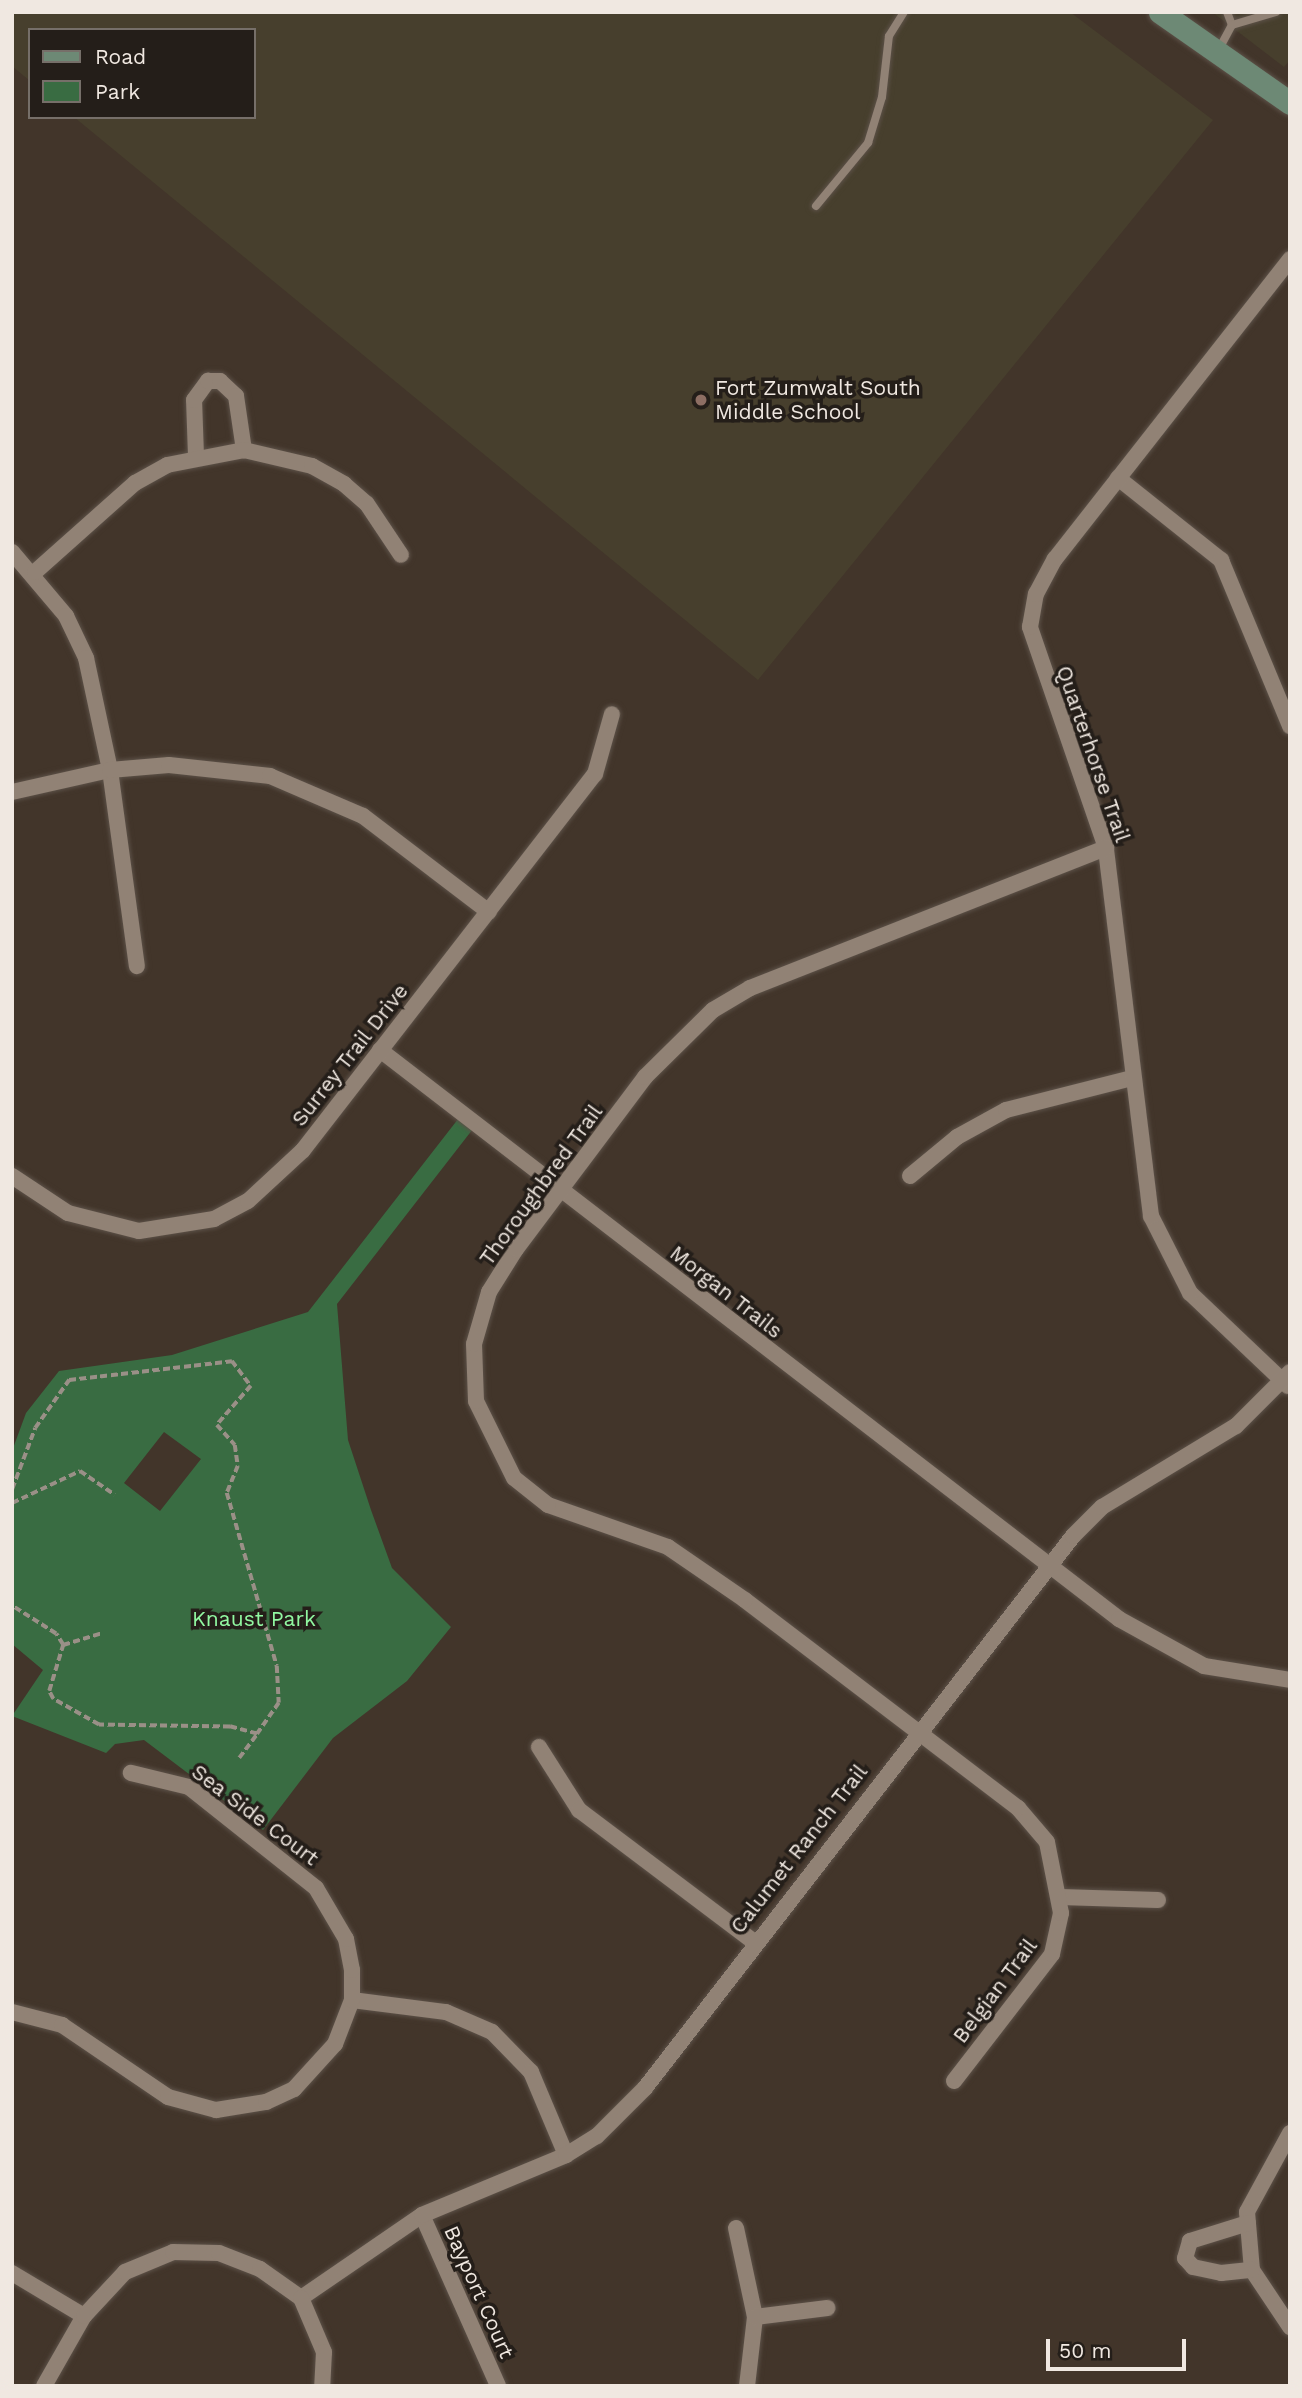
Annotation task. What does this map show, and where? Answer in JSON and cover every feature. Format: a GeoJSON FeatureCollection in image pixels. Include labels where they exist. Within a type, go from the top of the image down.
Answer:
{"type":"FeatureCollection","features":[{"type":"Feature","properties":{"kind":"main road"},"geometry":{"type":"LineString","coordinates":[[1160,12],[1290,103]]}},
{"type":"Feature","properties":{"kind":"street","name":"Quarterhorse Trail"},"geometry":{"type":"LineString","coordinates":[[1287,1380],[1190,1293],[1168,1259],[1151,1216],[1132,1078],[1125,971],[1106,848],[1030,627],[1036,594],[1055,559],[1290,260]]}},
{"type":"Feature","properties":{"kind":"street"},"geometry":{"type":"LineString","coordinates":[[196,456],[194,400],[208,381],[220,381],[236,396],[244,450]]}},
{"type":"Feature","properties":{"kind":"street"},"geometry":{"type":"LineString","coordinates":[[35,572],[135,483],[196,456],[244,450],[312,466],[344,484],[368,504],[401,555]]}},
{"type":"Feature","properties":{"kind":"street"},"geometry":{"type":"LineString","coordinates":[[1118,478],[1221,560],[1290,726]]}},
{"type":"Feature","properties":{"kind":"street"},"geometry":{"type":"LineString","coordinates":[[12,552],[35,572],[86,658],[110,770],[137,966]]}},
{"type":"Feature","properties":{"kind":"street","name":"Surrey Trail Drive"},"geometry":{"type":"LineString","coordinates":[[12,1176],[99,1225],[173,1230],[214,1219],[279,1177],[595,774],[612,714]]}},
{"type":"Feature","properties":{"kind":"street"},"geometry":{"type":"LineString","coordinates":[[12,792],[110,770],[218,766],[320,794],[363,816],[489,912]]}},
{"type":"Feature","properties":{"kind":"street","name":"Thoroughbred Trail"},"geometry":{"type":"LineString","coordinates":[[916,1734],[668,1547],[548,1504],[514,1478],[492,1444],[476,1401],[477,1331],[489,1292],[645,1077],[713,1010],[750,988],[1106,848]]}},
{"type":"Feature","properties":{"kind":"street","name":"Morgan Trails"},"geometry":{"type":"LineString","coordinates":[[380,1050],[1046,1567],[1204,1666],[1290,1680]]}},
{"type":"Feature","properties":{"kind":"street"},"geometry":{"type":"LineString","coordinates":[[910,1176],[957,1137],[1006,1110],[1132,1078]]}},
{"type":"Feature","properties":{"kind":"street","name":"Calumet Ranch Trail"},"geometry":{"type":"LineString","coordinates":[[301,2298],[422,2215],[566,2155],[597,2136],[645,2088],[753,1941],[1046,1567],[1102,1507],[1236,1426],[1287,1380]]}},
{"type":"Feature","properties":{"kind":"street","name":"Belgian Trail"},"geometry":{"type":"LineString","coordinates":[[916,1734],[1018,1808],[1047,1842],[1060,1897],[1052,1954],[954,2081]]}},
{"type":"Feature","properties":{"kind":"street"},"geometry":{"type":"LineString","coordinates":[[539,1747],[579,1810],[753,1941]]}},
{"type":"Feature","properties":{"kind":"street","name":"Sea Side Court"},"geometry":{"type":"LineString","coordinates":[[131,1773],[189,1787],[316,1888],[346,1939],[352,2000]]}},
{"type":"Feature","properties":{"kind":"street"},"geometry":{"type":"LineString","coordinates":[[1060,1897],[1158,1900]]}},
{"type":"Feature","properties":{"kind":"street"},"geometry":{"type":"LineString","coordinates":[[12,2012],[62,2025],[168,2096],[216,2110],[266,2102],[294,2089],[335,2045],[352,2000],[446,2012],[492,2032],[531,2072],[566,2155]]}},
{"type":"Feature","properties":{"kind":"street"},"geometry":{"type":"LineString","coordinates":[[1290,2133],[1263,2175],[1248,2223],[1252,2270],[1290,2327]]}},
{"type":"Feature","properties":{"kind":"street","name":"Bayport Court"},"geometry":{"type":"LineString","coordinates":[[422,2215],[498,2386]]}},
{"type":"Feature","properties":{"kind":"street"},"geometry":{"type":"LineString","coordinates":[[1248,2223],[1190,2241],[1185,2258],[1193,2267],[1221,2273],[1252,2270]]}},
{"type":"Feature","properties":{"kind":"street"},"geometry":{"type":"LineString","coordinates":[[736,2228],[755,2317],[747,2386]]}},
{"type":"Feature","properties":{"kind":"street"},"geometry":{"type":"LineString","coordinates":[[44,2386],[84,2316],[125,2272],[173,2252],[219,2253],[260,2269],[301,2298],[324,2352],[322,2386]]}},
{"type":"Feature","properties":{"kind":"street"},"geometry":{"type":"LineString","coordinates":[[12,2273],[84,2316]]}},
{"type":"Feature","properties":{"kind":"street"},"geometry":{"type":"LineString","coordinates":[[755,2317],[827,2308]]}},
{"type":"Feature","properties":{"kind":"lane"},"geometry":{"type":"LineString","coordinates":[[816,206],[868,143],[882,97],[889,36],[904,12]]}},
{"type":"Feature","properties":{"kind":"lane"},"geometry":{"type":"LineString","coordinates":[[1227,12],[1232,25]]}},
{"type":"Feature","properties":{"kind":"lane"},"geometry":{"type":"LineString","coordinates":[[1217,51],[1232,25],[1276,12]]}},
{"type":"Feature","properties":{"kind":"path"},"geometry":{"type":"LineString","coordinates":[[12,1489],[35,1428],[69,1380],[220,1359],[243,1372],[251,1386],[217,1425],[235,1445],[238,1466],[227,1493],[277,1666],[279,1703],[239,1758]]}},
{"type":"Feature","properties":{"kind":"path"},"geometry":{"type":"LineString","coordinates":[[12,1503],[80,1471],[115,1495]]}},
{"type":"Feature","properties":{"kind":"path"},"geometry":{"type":"LineString","coordinates":[[12,1606],[56,1634],[63,1645],[53,1699],[99,1725],[230,1727],[257,1734]]}},
{"type":"Feature","properties":{"kind":"path"},"geometry":{"type":"LineString","coordinates":[[63,1645],[100,1634]]}},
{"type":"Feature","properties":{"kind":"shaded area","name":"Fort Zumwalt South Middle School"},"geometry":{"type":"Polygon","coordinates":[[[12,12],[1070,12],[1213,120],[758,680],[76,119],[256,119],[256,28],[28,28],[28,79],[12,66],[12,12]]]}},
{"type":"Feature","properties":{"kind":"shaded area"},"geometry":{"type":"Polygon","coordinates":[[[1212,12],[1290,12],[1290,60],[1284,67],[1212,12]]]}},
{"type":"Feature","properties":{"kind":"green space","name":"Knaust Park"},"geometry":{"type":"Polygon","coordinates":[[[462,1114],[476,1125],[337,1304],[348,1440],[371,1510],[392,1568],[451,1627],[407,1681],[333,1738],[263,1830],[144,1740],[115,1744],[106,1753],[12,1716],[43,1670],[12,1644],[12,1451],[26,1413],[59,1371],[172,1355],[308,1312],[462,1114]],[[164,1432],[124,1483],[160,1511],[201,1459],[164,1432]]]}},
{"type":"Feature","properties":{"kind":"place","name":"Fort Zumwalt South Middle School"},"geometry":{"type":"Point","coordinates":[701,400]}}]}
